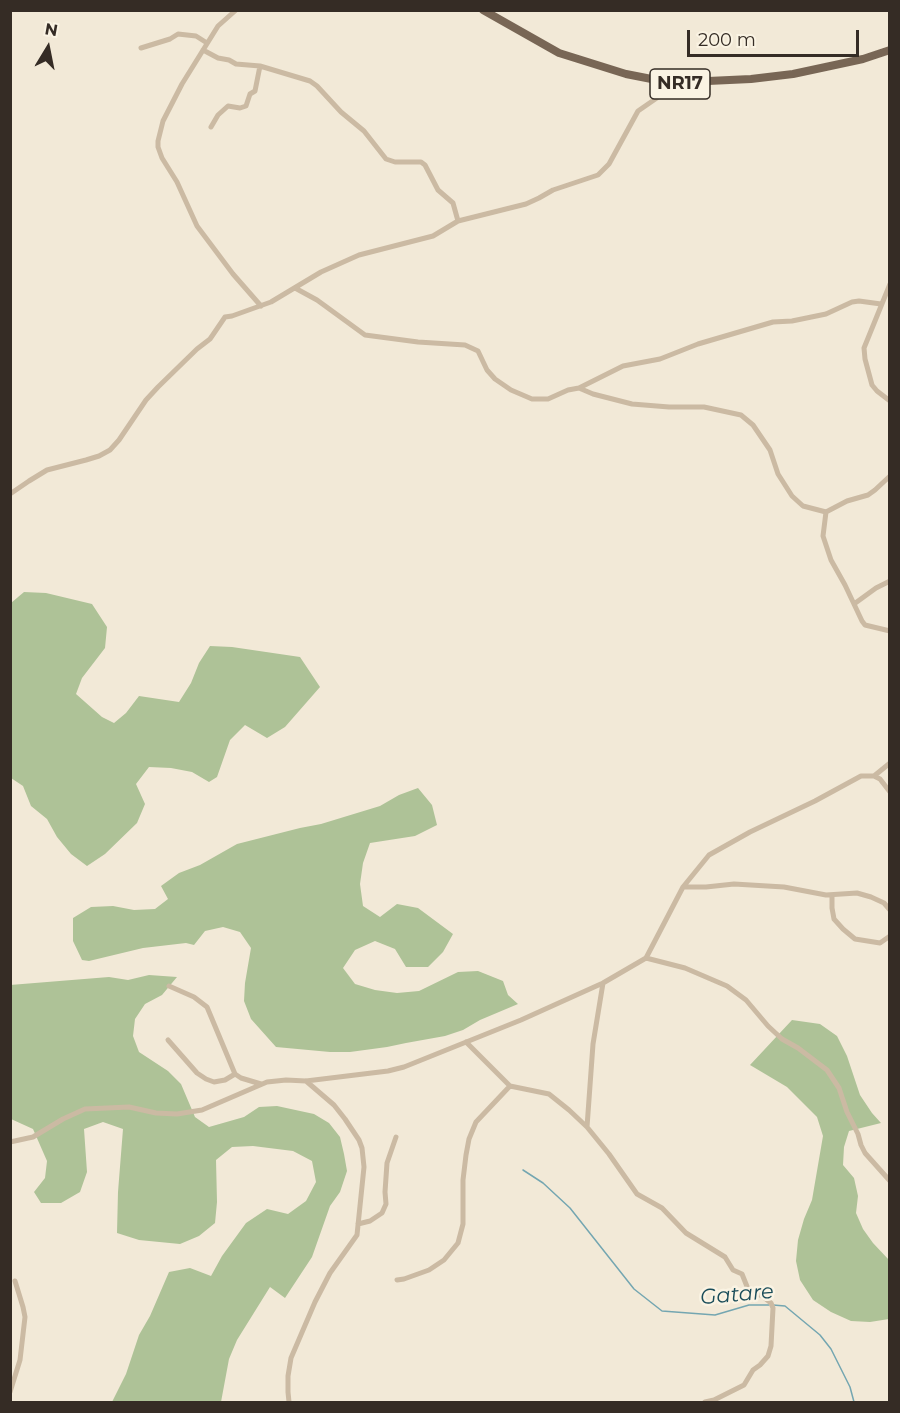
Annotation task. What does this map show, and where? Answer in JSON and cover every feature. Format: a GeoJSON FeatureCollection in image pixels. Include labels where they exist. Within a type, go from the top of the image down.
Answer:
{"type":"FeatureCollection","features":[{"type":"Feature","properties":{"kind":"main road","name":"NR17"},"geometry":{"type":"LineString","coordinates":[[483,10],[559,53],[626,74],[677,84],[793,74],[863,59],[890,50]]}},
{"type":"Feature","properties":{"kind":"street"},"geometry":{"type":"LineString","coordinates":[[236,10],[218,26],[182,84],[163,121],[158,147],[197,226],[233,274],[261,306]]}},
{"type":"Feature","properties":{"kind":"street"},"geometry":{"type":"LineString","coordinates":[[141,48],[170,39],[178,34],[196,36],[207,43]]}},
{"type":"Feature","properties":{"kind":"street"},"geometry":{"type":"LineString","coordinates":[[203,50],[218,58],[260,66],[310,81],[340,112],[364,131],[386,159],[395,162],[421,162],[425,165],[438,189],[453,203],[458,221]]}},
{"type":"Feature","properties":{"kind":"street"},"geometry":{"type":"LineString","coordinates":[[211,127],[218,115],[228,106],[240,108],[246,106],[250,94],[255,91],[260,66]]}},
{"type":"Feature","properties":{"kind":"street"},"geometry":{"type":"LineString","coordinates":[[10,494],[47,470],[93,458],[110,450],[146,400],[210,339],[225,317],[271,302],[321,272],[359,255],[433,236],[458,221],[526,204],[553,190],[598,175],[609,164],[638,111],[677,84]]}},
{"type":"Feature","properties":{"kind":"street"},"geometry":{"type":"LineString","coordinates":[[890,284],[864,348],[872,385],[890,401]]}},
{"type":"Feature","properties":{"kind":"street"},"geometry":{"type":"LineString","coordinates":[[296,288],[317,300],[365,335],[465,345],[478,351],[487,370],[495,379],[511,390],[532,399],[548,399],[579,388],[623,366],[660,358],[698,344],[773,322],[792,321],[825,314],[852,302],[881,304]]}},
{"type":"Feature","properties":{"kind":"street"},"geometry":{"type":"LineString","coordinates":[[579,388],[632,404],[704,407],[741,415],[753,425],[770,450],[778,474],[792,496],[803,506],[826,512],[847,501],[868,495],[890,476]]}},
{"type":"Feature","properties":{"kind":"street"},"geometry":{"type":"LineString","coordinates":[[826,512],[823,536],[831,560],[862,621],[865,625],[890,632]]}},
{"type":"Feature","properties":{"kind":"street"},"geometry":{"type":"LineString","coordinates":[[854,604],[890,581]]}},
{"type":"Feature","properties":{"kind":"street"},"geometry":{"type":"LineString","coordinates":[[874,776],[890,763]]}},
{"type":"Feature","properties":{"kind":"street"},"geometry":{"type":"LineString","coordinates":[[10,1142],[33,1137],[85,1109],[129,1107],[156,1113],[177,1114],[202,1110],[267,1082],[306,1081],[404,1067],[521,1020],[603,983],[646,958],[683,887],[709,855],[861,776],[874,776],[880,779],[890,792]]}},
{"type":"Feature","properties":{"kind":"street"},"geometry":{"type":"LineString","coordinates":[[683,887],[735,884],[784,887],[832,895],[857,893],[884,903],[890,910]]}},
{"type":"Feature","properties":{"kind":"street"},"geometry":{"type":"LineString","coordinates":[[832,895],[834,919],[855,939],[880,943],[890,936]]}},
{"type":"Feature","properties":{"kind":"street"},"geometry":{"type":"LineString","coordinates":[[646,958],[685,968],[727,986],[746,1000],[782,1039],[827,1070],[839,1088],[865,1153],[890,1181]]}},
{"type":"Feature","properties":{"kind":"street"},"geometry":{"type":"LineString","coordinates":[[587,1127],[593,1044],[603,983]]}},
{"type":"Feature","properties":{"kind":"street"},"geometry":{"type":"LineString","coordinates":[[169,986],[194,997],[207,1007],[236,1074],[241,1078],[261,1084]]}},
{"type":"Feature","properties":{"kind":"street"},"geometry":{"type":"LineString","coordinates":[[168,1040],[197,1074],[206,1079],[214,1082],[225,1080],[236,1074]]}},
{"type":"Feature","properties":{"kind":"street"},"geometry":{"type":"LineString","coordinates":[[466,1042],[510,1086],[549,1094],[569,1110],[587,1127],[639,1197],[662,1208],[686,1233],[724,1257],[733,1270],[742,1274],[750,1291],[771,1303],[773,1319],[768,1356],[753,1370],[744,1385],[705,1402]]}},
{"type":"Feature","properties":{"kind":"street"},"geometry":{"type":"LineString","coordinates":[[289,1402],[288,1376],[291,1358],[330,1273],[357,1235],[364,1167],[362,1148],[354,1132],[334,1105],[306,1081]]}},
{"type":"Feature","properties":{"kind":"street"},"geometry":{"type":"LineString","coordinates":[[397,1280],[429,1270],[444,1260],[458,1243],[463,1224],[463,1180],[469,1139],[476,1122],[510,1086]]}},
{"type":"Feature","properties":{"kind":"street"},"geometry":{"type":"LineString","coordinates":[[358,1224],[370,1221],[381,1213],[386,1204],[387,1163],[396,1137]]}},
{"type":"Feature","properties":{"kind":"street"},"geometry":{"type":"LineString","coordinates":[[10,1392],[20,1360],[25,1317],[15,1281]]}},
{"type":"Feature","properties":{"kind":"green space"},"geometry":{"type":"Polygon","coordinates":[[[24,592],[46,593],[92,604],[107,627],[105,648],[82,678],[76,694],[102,717],[114,723],[126,713],[139,696],[179,702],[210,646],[300,657],[320,687],[285,727],[267,738],[245,725],[230,740],[217,777],[209,782],[192,772],[149,767],[136,784],[145,804],[137,823],[105,854],[87,866],[71,854],[57,837],[47,819],[31,806],[23,786],[11,778],[11,603],[24,592]]]}},
{"type":"Feature","properties":{"kind":"green space"},"geometry":{"type":"Polygon","coordinates":[[[418,788],[432,805],[437,825],[415,836],[370,843],[363,863],[360,884],[363,906],[380,917],[397,904],[418,908],[453,934],[443,952],[428,967],[406,967],[395,949],[375,941],[355,950],[343,968],[355,984],[397,993],[419,991],[458,972],[478,971],[503,981],[508,995],[518,1004],[445,1036],[387,1047],[330,1052],[276,1047],[251,1019],[244,1001],[251,948],[240,932],[223,927],[205,931],[194,945],[186,943],[143,948],[89,961],[82,960],[73,941],[73,918],[91,907],[155,909],[168,899],[161,886],[179,873],[200,865],[237,844],[321,824],[380,806],[399,795],[418,788]]]}},
{"type":"Feature","properties":{"kind":"green space"},"geometry":{"type":"Polygon","coordinates":[[[149,975],[177,977],[162,995],[145,1004],[135,1019],[133,1036],[139,1052],[168,1071],[181,1084],[195,1117],[209,1127],[244,1117],[259,1107],[277,1106],[314,1114],[329,1123],[340,1137],[347,1171],[340,1192],[330,1206],[312,1257],[285,1298],[270,1287],[237,1340],[229,1359],[221,1402],[112,1402],[126,1374],[139,1335],[169,1272],[190,1268],[211,1276],[222,1256],[246,1223],[267,1209],[288,1214],[306,1201],[316,1182],[312,1161],[293,1151],[253,1146],[232,1147],[216,1160],[215,1223],[199,1236],[180,1244],[139,1240],[117,1233],[123,1129],[103,1122],[84,1129],[87,1172],[80,1192],[61,1203],[41,1203],[34,1192],[45,1178],[47,1161],[33,1129],[11,1119],[10,985],[109,977],[128,980],[149,975]]]}},
{"type":"Feature","properties":{"kind":"green space"},"geometry":{"type":"Polygon","coordinates":[[[792,1020],[820,1024],[837,1036],[847,1056],[860,1095],[881,1123],[849,1131],[844,1147],[843,1165],[854,1178],[858,1196],[856,1213],[863,1229],[889,1260],[889,1319],[870,1322],[851,1321],[813,1300],[800,1280],[796,1261],[798,1240],[812,1200],[823,1136],[817,1117],[787,1087],[750,1065],[792,1020]]]}},
{"type":"Feature","properties":{"kind":"waterway","name":"Gatare"},"geometry":{"type":"LineString","coordinates":[[523,1170],[543,1183],[570,1208],[634,1289],[662,1311],[715,1315],[749,1305],[769,1305]]}},
{"type":"Feature","properties":{"kind":"waterway","name":"Gatare"},"geometry":{"type":"LineString","coordinates":[[773,1305],[785,1306],[820,1335],[831,1349],[850,1387],[854,1402]]}}]}
